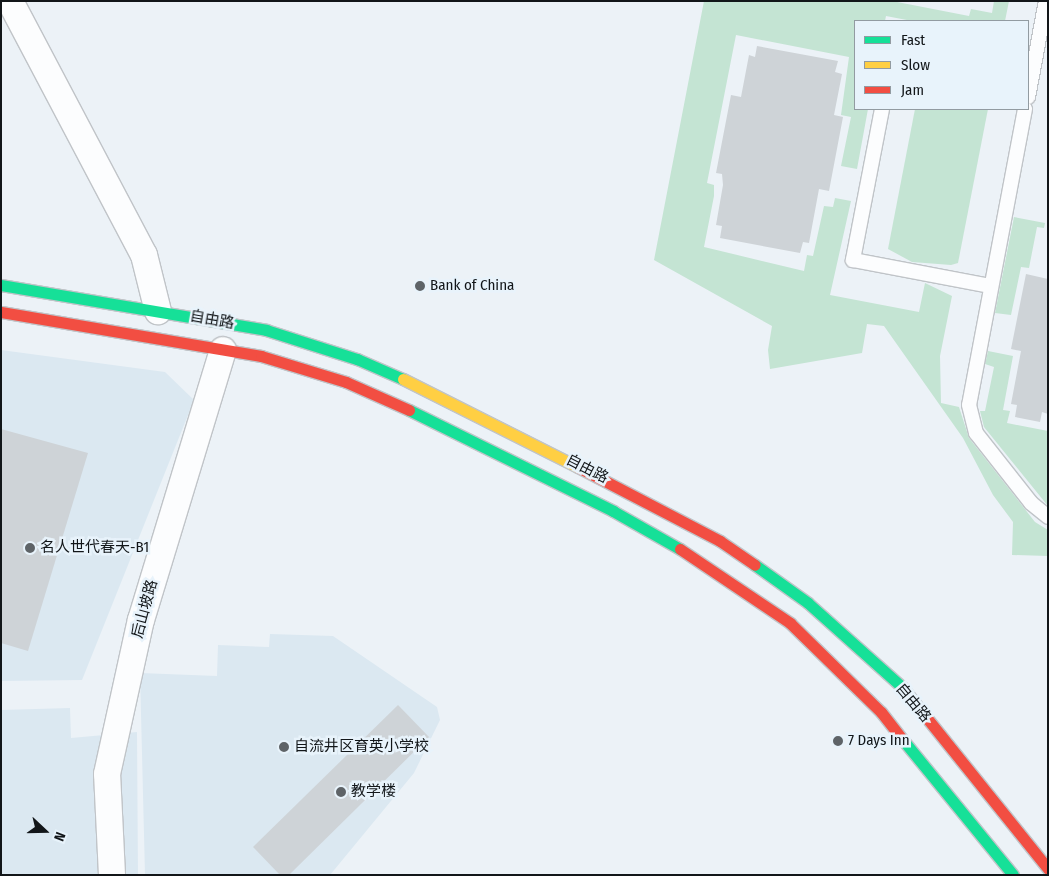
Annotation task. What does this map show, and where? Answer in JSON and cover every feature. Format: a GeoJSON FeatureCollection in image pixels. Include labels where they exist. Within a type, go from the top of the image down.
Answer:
{"type":"FeatureCollection","features":[{"type":"Feature","properties":{"kind":"main road","name":"自由路"},"geometry":{"type":"LineString","coordinates":[[1,285],[266,330],[357,359],[432,391],[720,541],[808,603],[903,688],[1048,869]]}},
{"type":"Feature","properties":{"kind":"main road","name":"自由路"},"geometry":{"type":"LineString","coordinates":[[1,312],[261,356],[346,382],[422,416],[613,512],[707,564],[790,623],[881,712],[1012,875]]}},
{"type":"Feature","properties":{"kind":"street"},"geometry":{"type":"LineString","coordinates":[[10,1],[144,255],[158,311]]}},
{"type":"Feature","properties":{"kind":"street","name":"后山坡路"},"geometry":{"type":"LineString","coordinates":[[112,875],[107,774],[141,620],[223,350]]}},
{"type":"Feature","properties":{"kind":"lane"},"geometry":{"type":"LineString","coordinates":[[1029,86],[1032,54],[1046,1]]}},
{"type":"Feature","properties":{"kind":"lane"},"geometry":{"type":"LineString","coordinates":[[882,110],[853,260],[991,286]]}},
{"type":"Feature","properties":{"kind":"lane"},"geometry":{"type":"LineString","coordinates":[[1026,110],[970,395],[972,424],[1030,503],[1048,517]]}},
{"type":"Feature","properties":{"kind":"shaded area"},"geometry":{"type":"Polygon","coordinates":[[[1,350],[165,372],[194,400],[82,680],[1,681],[1,350]]]}},
{"type":"Feature","properties":{"kind":"shaded area","name":"自流井区育英小学校"},"geometry":{"type":"Polygon","coordinates":[[[270,634],[333,636],[437,707],[440,720],[414,773],[330,875],[145,875],[140,673],[217,676],[218,645],[269,647],[270,634]]]}},
{"type":"Feature","properties":{"kind":"shaded area"},"geometry":{"type":"Polygon","coordinates":[[[70,708],[71,738],[137,732],[138,875],[1,875],[1,710],[70,708]]]}},
{"type":"Feature","properties":{"kind":"green space"},"geometry":{"type":"Polygon","coordinates":[[[704,1],[892,1],[969,16],[971,9],[992,13],[994,1],[1009,1],[1005,20],[907,20],[886,16],[885,20],[854,20],[854,110],[868,110],[857,169],[841,166],[851,117],[841,115],[849,57],[736,35],[707,183],[714,185],[714,196],[704,247],[804,271],[807,255],[813,256],[824,206],[833,207],[835,198],[851,201],[830,295],[919,312],[925,283],[952,296],[940,356],[941,403],[959,407],[969,438],[1035,522],[1048,530],[1048,556],[1012,555],[1013,522],[993,495],[963,438],[884,326],[867,324],[862,353],[770,369],[768,350],[772,326],[654,260],[704,1]]]}},
{"type":"Feature","properties":{"kind":"green space"},"geometry":{"type":"Polygon","coordinates":[[[915,110],[988,110],[958,263],[951,265],[912,262],[888,249],[915,110]]]}},
{"type":"Feature","properties":{"kind":"green space"},"geometry":{"type":"Polygon","coordinates":[[[1014,217],[1045,223],[1044,228],[1037,227],[1029,268],[1021,267],[1011,315],[995,313],[1014,217]]]}},
{"type":"Feature","properties":{"kind":"green space"},"geometry":{"type":"Polygon","coordinates":[[[988,351],[1013,356],[1003,410],[1010,411],[1007,423],[1048,431],[1048,506],[984,427],[980,411],[985,411],[994,367],[985,364],[988,351]]]}},
{"type":"Feature","properties":{"kind":"building"},"geometry":{"type":"Polygon","coordinates":[[[757,46],[838,61],[835,72],[842,74],[834,115],[843,117],[829,191],[819,189],[809,243],[803,242],[800,253],[720,238],[722,226],[716,225],[723,185],[722,174],[716,173],[731,95],[741,97],[749,55],[755,57],[757,46]]]}},
{"type":"Feature","properties":{"kind":"building"},"geometry":{"type":"Polygon","coordinates":[[[1026,274],[1048,279],[1048,414],[1042,412],[1040,422],[1015,417],[1017,405],[1011,404],[1021,351],[1011,349],[1026,274]]]}},
{"type":"Feature","properties":{"kind":"building","name":"名人世代春天-B1"},"geometry":{"type":"Polygon","coordinates":[[[1,429],[88,453],[28,651],[1,643],[1,429]]]}},
{"type":"Feature","properties":{"kind":"building","name":"教学楼"},"geometry":{"type":"Polygon","coordinates":[[[398,705],[429,737],[289,875],[280,875],[253,847],[398,705]]]}},
{"type":"Feature","properties":{"kind":"traffic: fast"},"geometry":{"type":"LineString","coordinates":[[1,285],[266,330],[357,359],[403,379]]}},
{"type":"Feature","properties":{"kind":"traffic: fast"},"geometry":{"type":"LineString","coordinates":[[409,410],[613,511],[680,549]]}},
{"type":"Feature","properties":{"kind":"traffic: fast"},"geometry":{"type":"LineString","coordinates":[[755,565],[808,603],[903,688],[926,717]]}},
{"type":"Feature","properties":{"kind":"traffic: fast"},"geometry":{"type":"LineString","coordinates":[[903,740],[1013,875]]}},
{"type":"Feature","properties":{"kind":"traffic: slow"},"geometry":{"type":"LineString","coordinates":[[403,379],[578,467]]}},
{"type":"Feature","properties":{"kind":"traffic: jam"},"geometry":{"type":"LineString","coordinates":[[1,312],[261,356],[346,382],[409,410]]}},
{"type":"Feature","properties":{"kind":"traffic: jam"},"geometry":{"type":"LineString","coordinates":[[578,467],[720,541],[755,565]]}},
{"type":"Feature","properties":{"kind":"traffic: jam"},"geometry":{"type":"LineString","coordinates":[[680,549],[790,623],[881,712],[903,740]]}},
{"type":"Feature","properties":{"kind":"traffic: jam"},"geometry":{"type":"LineString","coordinates":[[926,717],[1048,869]]}},
{"type":"Feature","properties":{"kind":"place","name":"Bank of China"},"geometry":{"type":"Point","coordinates":[420,286]}},
{"type":"Feature","properties":{"kind":"place","name":"名人世代春天-B1"},"geometry":{"type":"Point","coordinates":[30,548]}},
{"type":"Feature","properties":{"kind":"place","name":"7 Days Inn"},"geometry":{"type":"Point","coordinates":[838,741]}},
{"type":"Feature","properties":{"kind":"place","name":"自流井区育英小学校"},"geometry":{"type":"Point","coordinates":[284,747]}},
{"type":"Feature","properties":{"kind":"place","name":"教学楼"},"geometry":{"type":"Point","coordinates":[341,792]}}]}
